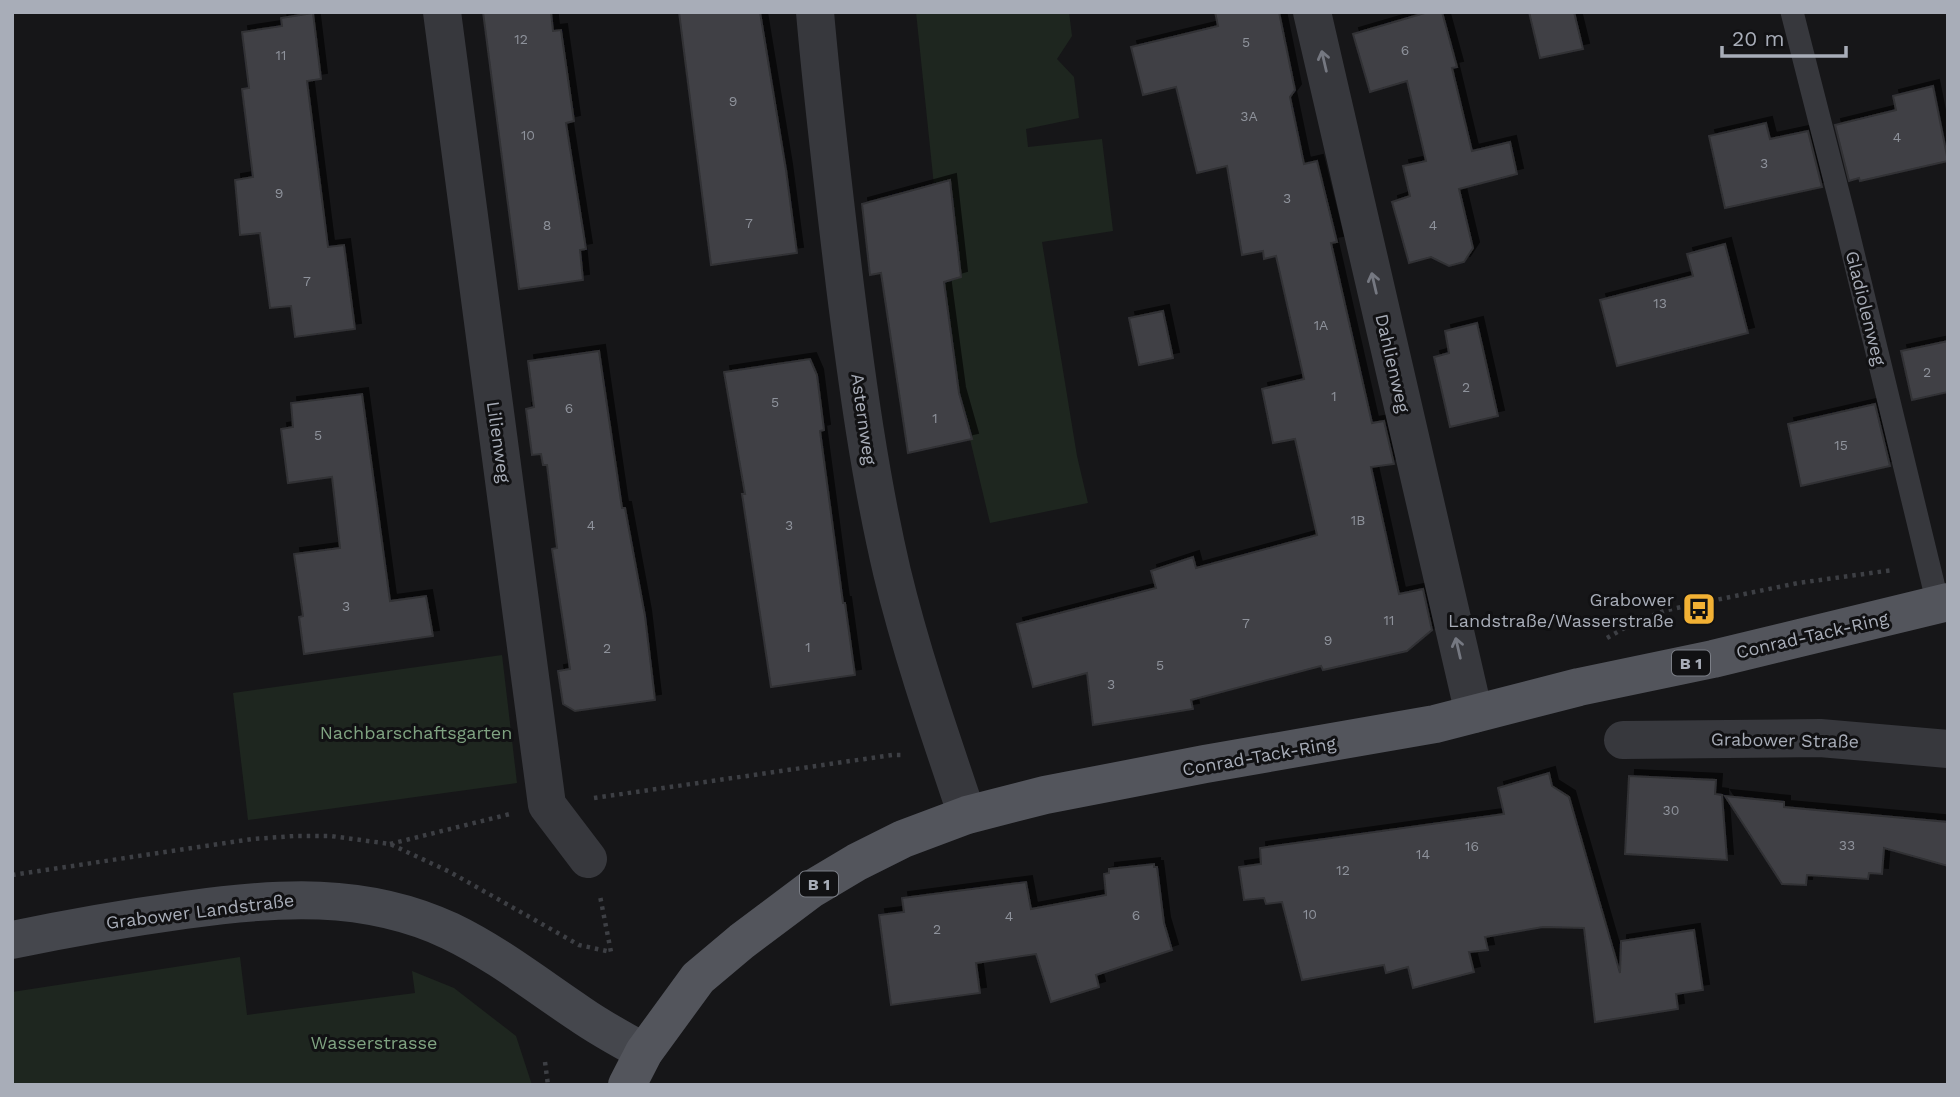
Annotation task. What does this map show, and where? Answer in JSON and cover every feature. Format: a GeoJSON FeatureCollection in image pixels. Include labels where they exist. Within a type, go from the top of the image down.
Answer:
{"type":"FeatureCollection","features":[{"type":"Feature","properties":{"kind":"main road","name":"Conrad-Tack-Ring"},"geometry":{"type":"LineString","coordinates":[[635,1068],[698,978],[742,941],[810,890],[857,862],[903,839],[967,815],[1071,790],[1205,764],[1398,732],[1943,603]]}},
{"type":"Feature","properties":{"kind":"main road","name":"Grabower Landstraße"},"geometry":{"type":"LineString","coordinates":[[12,940],[110,920],[261,900],[350,902],[419,918],[476,945],[581,1015],[635,1068]]}},
{"type":"Feature","properties":{"kind":"street","name":"Lilienweg"},"geometry":{"type":"LineString","coordinates":[[442,12],[547,805],[588,859]]}},
{"type":"Feature","properties":{"kind":"street","name":"Asternweg"},"geometry":{"type":"LineString","coordinates":[[815,12],[831,170],[873,483],[893,574],[917,663],[967,815]]}},
{"type":"Feature","properties":{"kind":"street","name":"Dahlienweg"},"geometry":{"type":"LineString","coordinates":[[1312,12],[1474,714]]}},
{"type":"Feature","properties":{"kind":"street","name":"Grabower Straße"},"geometry":{"type":"LineString","coordinates":[[1623,740],[1820,738],[1948,748]]}},
{"type":"Feature","properties":{"kind":"lane","name":"Gladiolenweg"},"geometry":{"type":"LineString","coordinates":[[1792,12],[1929,565],[1943,603]]}},
{"type":"Feature","properties":{"kind":"path"},"geometry":{"type":"LineString","coordinates":[[1601,641],[1637,621],[1667,610],[1798,583],[1929,565]]}},
{"type":"Feature","properties":{"kind":"path"},"geometry":{"type":"LineString","coordinates":[[390,844],[547,805],[892,755],[922,756],[950,763]]}},
{"type":"Feature","properties":{"kind":"path"},"geometry":{"type":"LineString","coordinates":[[588,859],[602,903],[611,952]]}},
{"type":"Feature","properties":{"kind":"path"},"geometry":{"type":"LineString","coordinates":[[545,1062],[548,1085]]}},
{"type":"Feature","properties":{"kind":"green space"},"geometry":{"type":"Polygon","coordinates":[[[916,12],[1069,12],[1072,36],[1057,59],[1074,77],[1079,118],[1026,129],[1028,147],[1102,139],[1113,231],[1042,242],[1077,456],[1088,503],[990,523],[959,393],[944,282],[916,12]]]}},
{"type":"Feature","properties":{"kind":"green space","name":"Nachbarschaftsgarten"},"geometry":{"type":"Polygon","coordinates":[[[502,655],[517,783],[248,820],[233,693],[502,655]]]}},
{"type":"Feature","properties":{"kind":"green space","name":"Wasserstrasse"},"geometry":{"type":"Polygon","coordinates":[[[240,957],[247,1015],[415,993],[412,971],[454,988],[516,1036],[532,1085],[12,1085],[12,992],[240,957]]]}},
{"type":"Feature","properties":{"kind":"building"},"geometry":{"type":"Polygon","coordinates":[[[483,12],[551,12],[553,31],[561,30],[574,121],[566,123],[586,249],[580,250],[583,280],[519,289],[483,12]]]}},
{"type":"Feature","properties":{"kind":"building"},"geometry":{"type":"Polygon","coordinates":[[[679,12],[760,12],[797,253],[711,265],[679,12]]]}},
{"type":"Feature","properties":{"kind":"building"},"geometry":{"type":"Polygon","coordinates":[[[1215,12],[1279,12],[1295,90],[1290,97],[1304,164],[1317,161],[1337,242],[1331,243],[1372,423],[1384,421],[1394,464],[1371,467],[1399,594],[1423,589],[1432,630],[1407,651],[1323,670],[1321,666],[1191,700],[1193,709],[1093,725],[1087,673],[1033,687],[1017,624],[1156,588],[1151,571],[1193,557],[1196,568],[1317,535],[1295,439],[1273,443],[1262,389],[1304,379],[1276,256],[1264,259],[1263,251],[1242,255],[1227,166],[1197,173],[1176,87],[1143,95],[1131,47],[1218,26],[1215,12]]]}},
{"type":"Feature","properties":{"kind":"building"},"geometry":{"type":"Polygon","coordinates":[[[1428,12],[1442,12],[1457,67],[1452,68],[1472,151],[1510,142],[1517,174],[1459,189],[1473,248],[1464,262],[1449,266],[1431,257],[1409,263],[1392,202],[1410,196],[1403,166],[1426,161],[1407,81],[1370,92],[1353,34],[1428,12]]]}},
{"type":"Feature","properties":{"kind":"building"},"geometry":{"type":"Polygon","coordinates":[[[1529,12],[1574,12],[1583,49],[1540,58],[1529,12]]]}},
{"type":"Feature","properties":{"kind":"building"},"geometry":{"type":"Polygon","coordinates":[[[313,13],[321,79],[307,81],[328,247],[344,245],[355,329],[295,337],[291,306],[270,308],[260,233],[240,235],[235,180],[253,177],[242,89],[249,88],[242,32],[282,26],[281,18],[313,13]]]}},
{"type":"Feature","properties":{"kind":"building"},"geometry":{"type":"Polygon","coordinates":[[[1933,86],[1948,161],[1860,181],[1859,178],[1849,181],[1835,125],[1896,110],[1893,96],[1933,86]]]}},
{"type":"Feature","properties":{"kind":"building"},"geometry":{"type":"Polygon","coordinates":[[[1766,123],[1770,139],[1808,131],[1822,187],[1725,208],[1709,136],[1766,123]]]}},
{"type":"Feature","properties":{"kind":"building"},"geometry":{"type":"Polygon","coordinates":[[[950,180],[961,277],[944,282],[959,393],[972,439],[908,453],[881,273],[870,275],[862,204],[950,180]]]}},
{"type":"Feature","properties":{"kind":"building"},"geometry":{"type":"Polygon","coordinates":[[[1725,244],[1748,333],[1617,366],[1600,300],[1693,276],[1687,254],[1725,244]]]}},
{"type":"Feature","properties":{"kind":"building"},"geometry":{"type":"Polygon","coordinates":[[[1163,311],[1173,358],[1139,365],[1129,318],[1163,311]]]}},
{"type":"Feature","properties":{"kind":"building"},"geometry":{"type":"Polygon","coordinates":[[[1477,323],[1498,416],[1450,427],[1434,357],[1449,353],[1445,331],[1477,323]]]}},
{"type":"Feature","properties":{"kind":"building"},"geometry":{"type":"Polygon","coordinates":[[[1948,341],[1948,392],[1912,400],[1901,351],[1948,341]]]}},
{"type":"Feature","properties":{"kind":"building"},"geometry":{"type":"Polygon","coordinates":[[[599,351],[622,508],[625,508],[645,616],[655,700],[575,711],[563,704],[558,671],[570,669],[552,549],[557,548],[547,465],[543,465],[541,454],[532,455],[526,409],[534,407],[528,361],[599,351]]]}},
{"type":"Feature","properties":{"kind":"building"},"geometry":{"type":"Polygon","coordinates":[[[810,359],[817,375],[824,430],[820,431],[855,675],[771,687],[742,494],[745,494],[724,372],[810,359]]]}},
{"type":"Feature","properties":{"kind":"building"},"geometry":{"type":"Polygon","coordinates":[[[362,394],[390,601],[426,596],[433,636],[304,654],[299,617],[303,616],[294,554],[340,548],[332,477],[288,483],[281,429],[293,427],[291,403],[362,394]]]}},
{"type":"Feature","properties":{"kind":"building"},"geometry":{"type":"Polygon","coordinates":[[[1875,404],[1890,466],[1801,486],[1788,424],[1875,404]]]}},
{"type":"Feature","properties":{"kind":"building"},"geometry":{"type":"Polygon","coordinates":[[[1549,773],[1552,786],[1569,797],[1620,973],[1621,941],[1694,930],[1703,990],[1676,994],[1678,1009],[1595,1022],[1584,928],[1543,927],[1485,937],[1488,950],[1469,952],[1474,972],[1413,988],[1408,967],[1386,973],[1384,965],[1302,980],[1282,902],[1266,904],[1264,898],[1244,900],[1239,867],[1261,864],[1260,848],[1504,814],[1498,788],[1549,773]]]}},
{"type":"Feature","properties":{"kind":"building"},"geometry":{"type":"Polygon","coordinates":[[[1629,776],[1716,780],[1715,794],[1722,795],[1727,860],[1625,854],[1629,776]]]}},
{"type":"Feature","properties":{"kind":"building"},"geometry":{"type":"Polygon","coordinates":[[[1725,796],[1784,802],[1784,807],[1948,822],[1948,866],[1884,848],[1882,874],[1869,873],[1868,879],[1807,875],[1806,885],[1782,884],[1725,796]]]}},
{"type":"Feature","properties":{"kind":"building"},"geometry":{"type":"Polygon","coordinates":[[[1154,864],[1154,867],[1157,867],[1164,923],[1172,950],[1096,975],[1099,987],[1051,1002],[1036,954],[976,963],[980,993],[891,1005],[879,915],[904,912],[902,898],[1026,882],[1031,909],[1106,895],[1104,874],[1109,873],[1109,869],[1154,864]]]}},
{"type":"Feature","properties":{"kind":"place","name":"Grabower Landstraße/Wasserstraße"},"geometry":{"type":"Point","coordinates":[1699,609]}}]}
